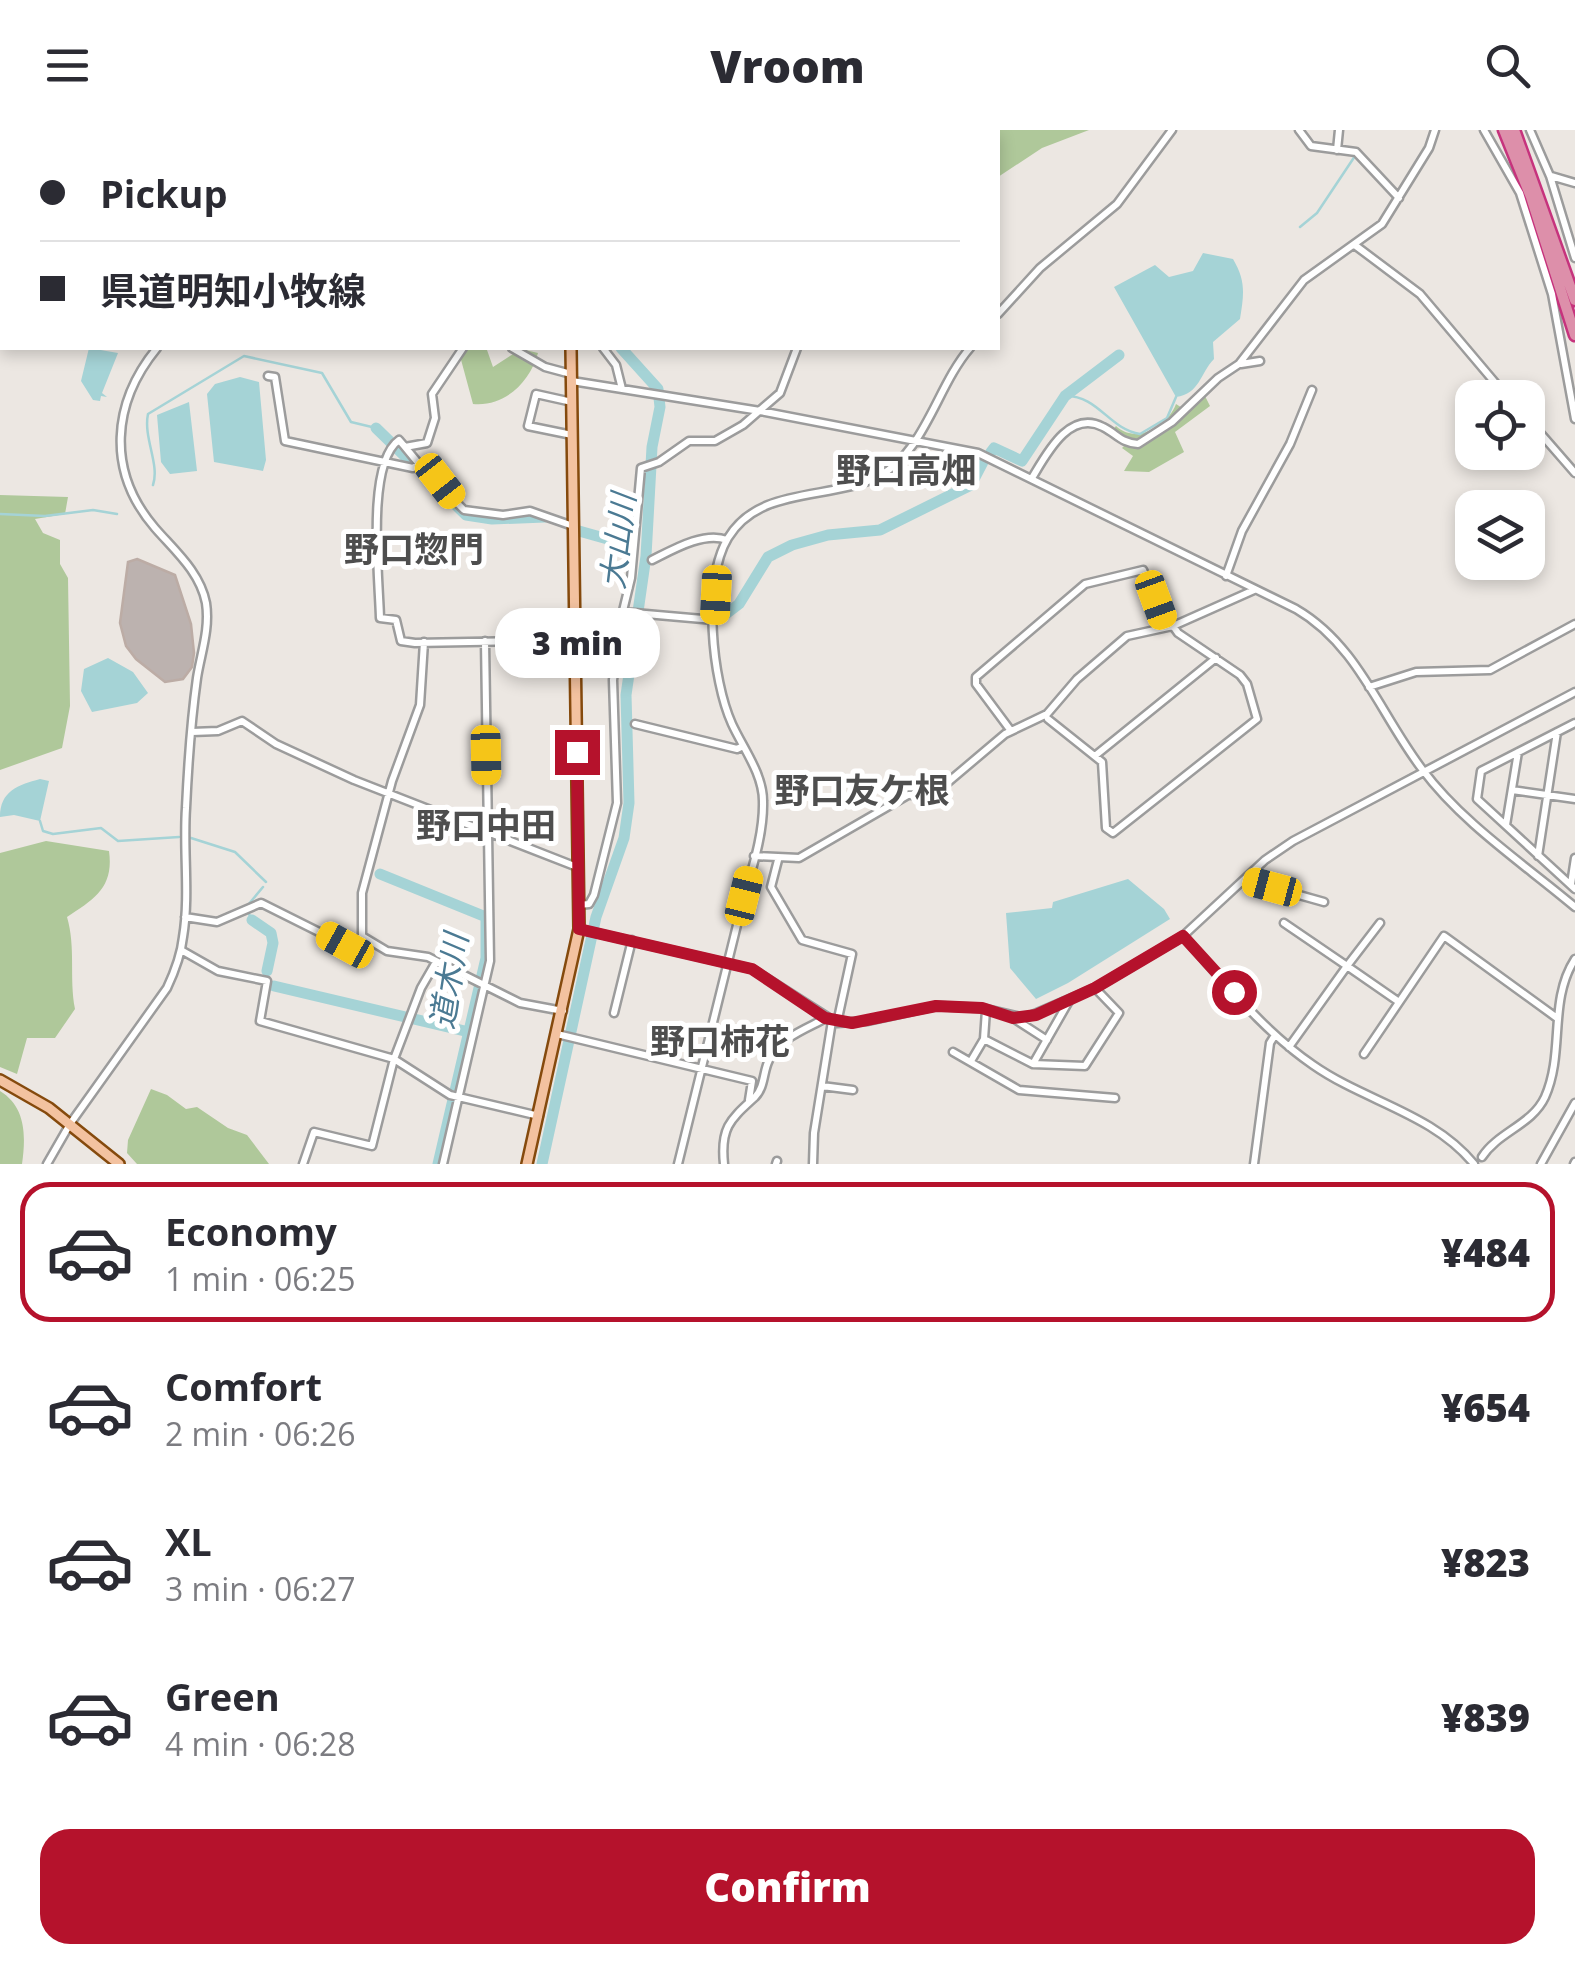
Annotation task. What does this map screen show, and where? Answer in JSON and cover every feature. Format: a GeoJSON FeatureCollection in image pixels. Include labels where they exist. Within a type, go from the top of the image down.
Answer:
{"type":"FeatureCollection","features":[{"type":"Feature","properties":{"kind":"highway"},"geometry":{"type":"LineString","coordinates":[[1504,130],[1532,196],[1575,335]]}},
{"type":"Feature","properties":{"kind":"highway"},"geometry":{"type":"LineString","coordinates":[[1514,130],[1575,300]]}},
{"type":"Feature","properties":{"kind":"main road"},"geometry":{"type":"LineString","coordinates":[[526,1164],[582,929],[577,867],[571,350]]}},
{"type":"Feature","properties":{"kind":"main road"},"geometry":{"type":"LineString","coordinates":[[0,1080],[70,1124],[119,1164]]}},
{"type":"Feature","properties":{"kind":"street"},"geometry":{"type":"LineString","coordinates":[[1000,312],[1040,268],[1117,204],[1172,130]]}},
{"type":"Feature","properties":{"kind":"street"},"geometry":{"type":"LineString","coordinates":[[1299,130],[1311,146],[1356,152],[1399,198]]}},
{"type":"Feature","properties":{"kind":"street"},"geometry":{"type":"LineString","coordinates":[[1337,150],[1339,130]]}},
{"type":"Feature","properties":{"kind":"street"},"geometry":{"type":"LineString","coordinates":[[1032,478],[1068,428],[1090,422],[1118,439],[1138,444],[1172,422],[1218,378],[1240,364],[1292,290],[1382,224],[1436,130]]}},
{"type":"Feature","properties":{"kind":"street"},"geometry":{"type":"LineString","coordinates":[[1484,130],[1502,153],[1520,194],[1552,294],[1575,419]]}},
{"type":"Feature","properties":{"kind":"street"},"geometry":{"type":"LineString","coordinates":[[1530,130],[1537,154],[1550,176],[1575,258]]}},
{"type":"Feature","properties":{"kind":"street"},"geometry":{"type":"LineString","coordinates":[[1550,176],[1575,183]]}},
{"type":"Feature","properties":{"kind":"street"},"geometry":{"type":"LineString","coordinates":[[1356,246],[1420,294],[1493,380]]}},
{"type":"Feature","properties":{"kind":"street"},"geometry":{"type":"LineString","coordinates":[[47,1164],[70,1124],[167,988],[181,950],[186,808],[207,620],[205,600],[193,570],[142,509],[127,478],[122,439],[128,392],[156,350]]}},
{"type":"Feature","properties":{"kind":"street"},"geometry":{"type":"LineString","coordinates":[[461,350],[432,394],[434,418],[427,443],[395,443],[385,461],[378,494],[380,618],[396,620],[400,640],[574,640]]}},
{"type":"Feature","properties":{"kind":"street"},"geometry":{"type":"LineString","coordinates":[[515,350],[572,377],[622,389],[760,410],[978,453],[1296,610],[1332,634],[1423,770],[1456,806],[1575,907]]}},
{"type":"Feature","properties":{"kind":"street"},"geometry":{"type":"LineString","coordinates":[[605,350],[616,365],[622,389]]}},
{"type":"Feature","properties":{"kind":"street"},"geometry":{"type":"LineString","coordinates":[[579,905],[589,904],[594,896],[617,802],[612,704],[639,515],[639,476],[645,467],[656,464],[689,441],[715,441],[728,436],[780,393],[795,350]]}},
{"type":"Feature","properties":{"kind":"street"},"geometry":{"type":"LineString","coordinates":[[678,1164],[754,856],[762,791],[725,709],[716,662],[716,570],[727,540],[740,524],[772,504],[882,475],[916,440],[942,387],[969,350]]}},
{"type":"Feature","properties":{"kind":"street"},"geometry":{"type":"LineString","coordinates":[[1240,364],[1260,361]]}},
{"type":"Feature","properties":{"kind":"street"},"geometry":{"type":"LineString","coordinates":[[268,376],[276,377],[285,441],[413,468],[419,464]]}},
{"type":"Feature","properties":{"kind":"street"},"geometry":{"type":"LineString","coordinates":[[1226,576],[1242,530],[1290,444],[1312,390]]}},
{"type":"Feature","properties":{"kind":"street"},"geometry":{"type":"LineString","coordinates":[[572,402],[536,394],[528,426],[572,435]]}},
{"type":"Feature","properties":{"kind":"street"},"geometry":{"type":"LineString","coordinates":[[1545,438],[1575,472]]}},
{"type":"Feature","properties":{"kind":"street"},"geometry":{"type":"LineString","coordinates":[[405,446],[464,510],[503,515],[530,511],[573,526]]}},
{"type":"Feature","properties":{"kind":"street"},"geometry":{"type":"LineString","coordinates":[[652,560],[677,546],[716,536],[727,540]]}},
{"type":"Feature","properties":{"kind":"street"},"geometry":{"type":"LineString","coordinates":[[1012,731],[976,684],[976,677],[1085,584],[1143,570],[1170,627],[1247,684],[1257,719],[1113,833],[1106,828],[1102,762],[1047,717]]}},
{"type":"Feature","properties":{"kind":"street"},"geometry":{"type":"LineString","coordinates":[[754,856],[799,858],[908,795],[934,794],[1012,731],[1047,717],[1078,679],[1115,644],[1140,632],[1170,627],[1254,590]]}},
{"type":"Feature","properties":{"kind":"street"},"geometry":{"type":"LineString","coordinates":[[625,612],[714,620]]}},
{"type":"Feature","properties":{"kind":"street"},"geometry":{"type":"LineString","coordinates":[[1369,687],[1416,672],[1490,670],[1575,624]]}},
{"type":"Feature","properties":{"kind":"street"},"geometry":{"type":"LineString","coordinates":[[443,1164],[455,1096],[490,961],[484,641]]}},
{"type":"Feature","properties":{"kind":"street"},"geometry":{"type":"LineString","coordinates":[[185,918],[217,922],[261,903],[351,948],[362,936],[362,893],[390,792],[420,705],[424,642]]}},
{"type":"Feature","properties":{"kind":"street"},"geometry":{"type":"LineString","coordinates":[[1096,754],[1216,658]]}},
{"type":"Feature","properties":{"kind":"street"},"geometry":{"type":"LineString","coordinates":[[1013,1018],[1036,1015],[1095,988],[1183,936],[1292,841],[1575,692]]}},
{"type":"Feature","properties":{"kind":"street"},"geometry":{"type":"LineString","coordinates":[[1047,717],[1050,734]]}},
{"type":"Feature","properties":{"kind":"street"},"geometry":{"type":"LineString","coordinates":[[192,732],[218,731],[242,721],[276,744],[577,867]]}},
{"type":"Feature","properties":{"kind":"street"},"geometry":{"type":"LineString","coordinates":[[1573,887],[1475,792],[1482,771],[1575,722]]}},
{"type":"Feature","properties":{"kind":"street"},"geometry":{"type":"LineString","coordinates":[[635,724],[737,749],[743,746]]}},
{"type":"Feature","properties":{"kind":"street"},"geometry":{"type":"LineString","coordinates":[[1538,857],[1557,732]]}},
{"type":"Feature","properties":{"kind":"street"},"geometry":{"type":"LineString","coordinates":[[1506,826],[1518,752]]}},
{"type":"Feature","properties":{"kind":"street"},"geometry":{"type":"LineString","coordinates":[[1512,790],[1575,799]]}},
{"type":"Feature","properties":{"kind":"street"},"geometry":{"type":"LineString","coordinates":[[1573,887],[1575,858]]}},
{"type":"Feature","properties":{"kind":"street"},"geometry":{"type":"LineString","coordinates":[[778,860],[771,887],[794,930],[802,940],[852,954],[832,1021],[813,1164]]}},
{"type":"Feature","properties":{"kind":"street"},"geometry":{"type":"LineString","coordinates":[[1245,880],[1324,902]]}},
{"type":"Feature","properties":{"kind":"street"},"geometry":{"type":"LineString","coordinates":[[1288,1047],[1380,922]]}},
{"type":"Feature","properties":{"kind":"street"},"geometry":{"type":"LineString","coordinates":[[1284,923],[1399,1002]]}},
{"type":"Feature","properties":{"kind":"street"},"geometry":{"type":"LineString","coordinates":[[582,929],[759,972],[832,1021]]}},
{"type":"Feature","properties":{"kind":"street"},"geometry":{"type":"LineString","coordinates":[[362,936],[387,951],[428,957],[526,1006],[562,1010]]}},
{"type":"Feature","properties":{"kind":"street"},"geometry":{"type":"LineString","coordinates":[[1183,936],[1288,1047],[1344,1084],[1442,1132],[1474,1164]]}},
{"type":"Feature","properties":{"kind":"street"},"geometry":{"type":"LineString","coordinates":[[1364,1054],[1444,936],[1557,1018]]}},
{"type":"Feature","properties":{"kind":"street"},"geometry":{"type":"LineString","coordinates":[[614,1014],[628,939]]}},
{"type":"Feature","properties":{"kind":"street"},"geometry":{"type":"LineString","coordinates":[[181,950],[218,971],[267,980],[260,1020],[394,1059],[455,1096],[540,1116]]}},
{"type":"Feature","properties":{"kind":"street"},"geometry":{"type":"LineString","coordinates":[[1482,1157],[1488,1147],[1537,1110],[1544,1098],[1556,1061],[1557,1018],[1564,977],[1575,959]]}},
{"type":"Feature","properties":{"kind":"street"},"geometry":{"type":"LineString","coordinates":[[303,1164],[314,1132],[372,1146],[394,1059],[436,962]]}},
{"type":"Feature","properties":{"kind":"street"},"geometry":{"type":"LineString","coordinates":[[984,1038],[1033,1064],[1089,1065],[1119,1012],[1095,988]]}},
{"type":"Feature","properties":{"kind":"street"},"geometry":{"type":"LineString","coordinates":[[1033,1064],[1068,1000]]}},
{"type":"Feature","properties":{"kind":"street"},"geometry":{"type":"LineString","coordinates":[[724,1164],[729,1120],[757,1096],[767,1063],[777,1048],[807,1026],[868,1021],[936,1006],[986,1010],[1013,1018],[1047,1040]]}},
{"type":"Feature","properties":{"kind":"street"},"geometry":{"type":"LineString","coordinates":[[970,1062],[984,1038],[986,1010]]}},
{"type":"Feature","properties":{"kind":"street"},"geometry":{"type":"LineString","coordinates":[[559,1034],[752,1081],[750,1100]]}},
{"type":"Feature","properties":{"kind":"street"},"geometry":{"type":"LineString","coordinates":[[1254,1164],[1270,1043],[1275,1035]]}},
{"type":"Feature","properties":{"kind":"street"},"geometry":{"type":"LineString","coordinates":[[953,1052],[1019,1090],[1116,1098]]}},
{"type":"Feature","properties":{"kind":"street"},"geometry":{"type":"LineString","coordinates":[[822,1086],[853,1090]]}},
{"type":"Feature","properties":{"kind":"street"},"geometry":{"type":"LineString","coordinates":[[1541,1164],[1575,1103]]}},
{"type":"Feature","properties":{"kind":"green space"},"geometry":{"type":"Polygon","coordinates":[[[1000,130],[1089,130],[1042,148],[1000,176],[1000,130]]]}},
{"type":"Feature","properties":{"kind":"green space"},"geometry":{"type":"Polygon","coordinates":[[[464,350],[487,350],[493,367],[519,350],[538,353],[522,383],[506,397],[485,404],[473,404],[460,356],[464,350]]]}},
{"type":"Feature","properties":{"kind":"green space"},"geometry":{"type":"Polygon","coordinates":[[[1205,396],[1210,406],[1175,432],[1184,452],[1149,472],[1124,471],[1133,456],[1122,448],[1130,440],[1112,431],[1116,426],[1133,434],[1142,433],[1159,426],[1176,404],[1187,411],[1205,396]]]}},
{"type":"Feature","properties":{"kind":"green space"},"geometry":{"type":"Polygon","coordinates":[[[0,495],[68,497],[65,514],[35,519],[43,533],[60,540],[60,564],[68,578],[70,706],[62,748],[0,770],[0,495]]]}},
{"type":"Feature","properties":{"kind":"green space"},"geometry":{"type":"Polygon","coordinates":[[[46,841],[109,851],[110,863],[100,891],[67,917],[75,1009],[55,1038],[27,1038],[17,1074],[0,1067],[0,853],[46,841]]]}},
{"type":"Feature","properties":{"kind":"green space"},"geometry":{"type":"Polygon","coordinates":[[[151,1089],[186,1109],[197,1107],[228,1128],[247,1135],[269,1164],[137,1164],[127,1153],[128,1140],[151,1089]]]}},
{"type":"Feature","properties":{"kind":"green space"},"geometry":{"type":"Polygon","coordinates":[[[0,1091],[15,1105],[22,1123],[22,1164],[0,1164],[0,1091]]]}},
{"type":"Feature","properties":{"kind":"water"},"geometry":{"type":"Polygon","coordinates":[[[1203,253],[1233,259],[1243,288],[1240,319],[1213,342],[1214,359],[1195,387],[1176,397],[1114,287],[1155,265],[1169,277],[1193,271],[1203,253]]]}},
{"type":"Feature","properties":{"kind":"water"},"geometry":{"type":"Polygon","coordinates":[[[89,350],[118,353],[102,393],[107,397],[93,400],[81,381],[89,350]]]}},
{"type":"Feature","properties":{"kind":"water"},"geometry":{"type":"Polygon","coordinates":[[[240,377],[259,382],[266,460],[263,471],[214,462],[207,394],[215,384],[240,377]]]}},
{"type":"Feature","properties":{"kind":"water"},"geometry":{"type":"Polygon","coordinates":[[[189,402],[197,471],[170,474],[161,462],[157,415],[189,402]]]}},
{"type":"Feature","properties":{"kind":"water"},"geometry":{"type":"Polygon","coordinates":[[[108,658],[133,672],[148,693],[137,703],[92,712],[81,691],[84,669],[108,658]]]}},
{"type":"Feature","properties":{"kind":"water"},"geometry":{"type":"Polygon","coordinates":[[[40,779],[49,781],[40,821],[14,815],[0,817],[7,795],[40,779]]]}},
{"type":"Feature","properties":{"kind":"water"},"geometry":{"type":"Polygon","coordinates":[[[1128,879],[1164,909],[1170,919],[1036,999],[1010,968],[1006,913],[1052,908],[1053,902],[1128,879]]]}},
{"type":"Feature","properties":{"kind":"building"},"geometry":{"type":"Polygon","coordinates":[[[137,559],[175,575],[191,624],[194,653],[192,667],[183,679],[165,682],[126,646],[120,623],[128,562],[137,559]]]}},
{"type":"Feature","properties":{"kind":"waterway"},"geometry":{"type":"LineString","coordinates":[[1300,227],[1317,213],[1355,156]]}},
{"type":"Feature","properties":{"kind":"waterway","name":"大山川"},"geometry":{"type":"LineString","coordinates":[[542,1164],[596,917],[624,838],[629,803],[626,695],[646,556],[652,447],[660,407],[658,389],[623,350]]}},
{"type":"Feature","properties":{"kind":"waterway"},"geometry":{"type":"LineString","coordinates":[[991,452],[994,448],[1022,461],[1065,396],[1119,355]]}},
{"type":"Feature","properties":{"kind":"waterway"},"geometry":{"type":"LineString","coordinates":[[153,485],[148,414],[244,356],[322,373],[351,422],[376,428]]}},
{"type":"Feature","properties":{"kind":"waterway"},"geometry":{"type":"LineString","coordinates":[[1065,396],[1086,401],[1120,426],[1140,434],[1167,418],[1176,397]]}},
{"type":"Feature","properties":{"kind":"waterway"},"geometry":{"type":"LineString","coordinates":[[376,428],[414,465]]}},
{"type":"Feature","properties":{"kind":"waterway"},"geometry":{"type":"LineString","coordinates":[[722,617],[739,604],[768,557],[792,545],[828,535],[880,530],[971,485],[983,462]]}},
{"type":"Feature","properties":{"kind":"waterway"},"geometry":{"type":"LineString","coordinates":[[420,470],[466,515],[492,519],[545,517]]}},
{"type":"Feature","properties":{"kind":"waterway"},"geometry":{"type":"LineString","coordinates":[[0,514],[45,516],[93,510],[117,514]]}},
{"type":"Feature","properties":{"kind":"waterway"},"geometry":{"type":"LineString","coordinates":[[579,531],[629,545]]}},
{"type":"Feature","properties":{"kind":"waterway"},"geometry":{"type":"LineString","coordinates":[[40,821],[43,831],[53,834],[101,828],[118,841],[179,837]]}},
{"type":"Feature","properties":{"kind":"waterway"},"geometry":{"type":"LineString","coordinates":[[191,838],[235,852],[266,882]]}},
{"type":"Feature","properties":{"kind":"waterway","name":"道木川"},"geometry":{"type":"LineString","coordinates":[[380,874],[486,917],[486,958],[438,1164]]}},
{"type":"Feature","properties":{"kind":"waterway"},"geometry":{"type":"LineString","coordinates":[[248,905],[263,887]]}},
{"type":"Feature","properties":{"kind":"waterway"},"geometry":{"type":"LineString","coordinates":[[248,912],[252,920]]}},
{"type":"Feature","properties":{"kind":"waterway"},"geometry":{"type":"LineString","coordinates":[[252,920],[271,933],[273,943],[267,971]]}},
{"type":"Feature","properties":{"kind":"waterway"},"geometry":{"type":"LineString","coordinates":[[274,986],[469,1032]]}},
{"type":"Feature","properties":{"kind":"district","name":"野口高畑"},"geometry":{"type":"Point","coordinates":[906,469]}},
{"type":"Feature","properties":{"kind":"district","name":"野口惣門"},"geometry":{"type":"Point","coordinates":[414,548]}},
{"type":"Feature","properties":{"kind":"district","name":"野口友ケ根"},"geometry":{"type":"Point","coordinates":[862,789]}},
{"type":"Feature","properties":{"kind":"district","name":"野口中田"},"geometry":{"type":"Point","coordinates":[486,824]}},
{"type":"Feature","properties":{"kind":"district","name":"野口柿花"},"geometry":{"type":"Point","coordinates":[720,1040]}},
{"type":"Feature","properties":{"kind":"route"},"geometry":{"type":"LineString","coordinates":[[577,752],[579,929],[752,969],[837,1023],[868,1021],[936,1006],[982,1008],[1025,1018],[1095,988],[1183,936],[1234,992]]}}]}
